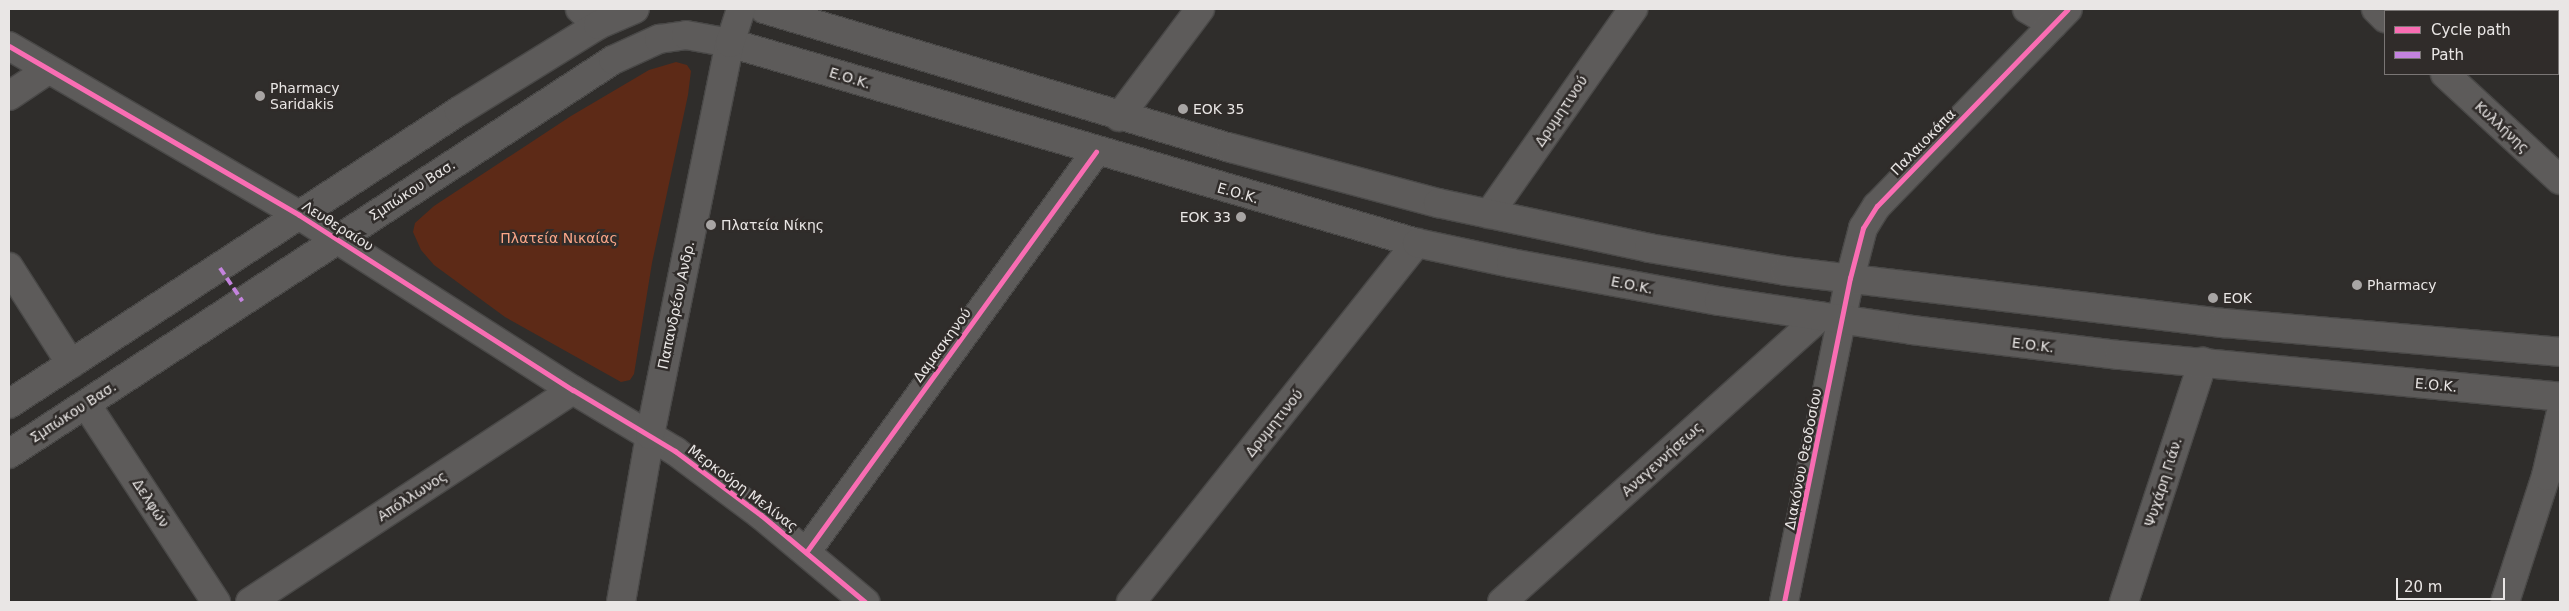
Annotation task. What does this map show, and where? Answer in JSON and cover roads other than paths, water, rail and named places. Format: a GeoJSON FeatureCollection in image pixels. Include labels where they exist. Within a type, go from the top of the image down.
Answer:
{"type":"FeatureCollection","features":[{"type":"Feature","properties":{"kind":"street"},"geometry":{"type":"LineString","coordinates":[[9,404],[300,215],[589,17],[635,9]]}},
{"type":"Feature","properties":{"kind":"street","name":"Παπανδρέου Ανδρ."},"geometry":{"type":"LineString","coordinates":[[621,602],[650,436],[730,43],[741,9]]}},
{"type":"Feature","properties":{"kind":"street"},"geometry":{"type":"LineString","coordinates":[[764,9],[1120,117],[1489,214],[1697,257],[1850,278],[2223,323],[2560,352]]}},
{"type":"Feature","properties":{"kind":"street"},"geometry":{"type":"LineString","coordinates":[[1120,117],[1200,9]]}},
{"type":"Feature","properties":{"kind":"street","name":"Δρυμητινού"},"geometry":{"type":"LineString","coordinates":[[1489,214],[1633,9]]}},
{"type":"Feature","properties":{"kind":"street"},"geometry":{"type":"LineString","coordinates":[[2027,9],[2060,16]]}},
{"type":"Feature","properties":{"kind":"street","name":"Παλαιοκάπα"},"geometry":{"type":"LineString","coordinates":[[1832,318],[1850,278],[1863,228],[1876,206],[2060,16]]}},
{"type":"Feature","properties":{"kind":"street","name":"Σμπώκου Βασ."},"geometry":{"type":"LineString","coordinates":[[9,454],[338,239],[634,49],[675,35],[730,43]]}},
{"type":"Feature","properties":{"kind":"street","name":"Ε.Ο.Κ."},"geometry":{"type":"LineString","coordinates":[[730,43],[1096,152],[1417,243],[1719,301],[2014,343],[2560,397]]}},
{"type":"Feature","properties":{"kind":"street","name":"Λευθεραίου"},"geometry":{"type":"LineString","coordinates":[[9,46],[300,215],[574,390],[650,436]]}},
{"type":"Feature","properties":{"kind":"street"},"geometry":{"type":"LineString","coordinates":[[9,96],[48,70]]}},
{"type":"Feature","properties":{"kind":"street","name":"Κυλλήνης"},"geometry":{"type":"LineString","coordinates":[[2446,75],[2560,180]]}},
{"type":"Feature","properties":{"kind":"street","name":"Δαμασκηνού"},"geometry":{"type":"LineString","coordinates":[[807,552],[1096,152]]}},
{"type":"Feature","properties":{"kind":"street","name":"Δρυμητινού"},"geometry":{"type":"LineString","coordinates":[[1131,602],[1417,243]]}},
{"type":"Feature","properties":{"kind":"street"},"geometry":{"type":"LineString","coordinates":[[9,267],[71,364]]}},
{"type":"Feature","properties":{"kind":"street","name":"Αναγεννήσεως"},"geometry":{"type":"LineString","coordinates":[[1502,602],[1832,318]]}},
{"type":"Feature","properties":{"kind":"street","name":"Διακόνου Θεοδοσίου"},"geometry":{"type":"LineString","coordinates":[[1784,602],[1832,318]]}},
{"type":"Feature","properties":{"kind":"street","name":"Ψυχάρη Γιάν."},"geometry":{"type":"LineString","coordinates":[[2124,602],[2203,362]]}},
{"type":"Feature","properties":{"kind":"street","name":"Απόλλωνος"},"geometry":{"type":"LineString","coordinates":[[250,602],[574,390]]}},
{"type":"Feature","properties":{"kind":"street","name":"Δελφών"},"geometry":{"type":"LineString","coordinates":[[86,404],[216,602]]}},
{"type":"Feature","properties":{"kind":"street"},"geometry":{"type":"LineString","coordinates":[[2505,602],[2546,476],[2560,416]]}},
{"type":"Feature","properties":{"kind":"street","name":"Μερκούρη Μελίνας"},"geometry":{"type":"LineString","coordinates":[[650,436],[715,479],[807,552],[865,602]]}},
{"type":"Feature","properties":{"kind":"place","name":"Pharmacy Saridakis"},"geometry":{"type":"Point","coordinates":[260,96]}},
{"type":"Feature","properties":{"kind":"place","name":"ΕΟΚ 35"},"geometry":{"type":"Point","coordinates":[1183,109]}},
{"type":"Feature","properties":{"kind":"place","name":"ΕΟΚ 33"},"geometry":{"type":"Point","coordinates":[1241,217]}},
{"type":"Feature","properties":{"kind":"place","name":"Πλατεία Νίκης"},"geometry":{"type":"Point","coordinates":[711,225]}},
{"type":"Feature","properties":{"kind":"place","name":"Pharmacy"},"geometry":{"type":"Point","coordinates":[2357,285]}},
{"type":"Feature","properties":{"kind":"place","name":"ΕΟΚ"},"geometry":{"type":"Point","coordinates":[2213,298]}},
{"type":"Feature","properties":{"kind":"park label","name":"Πλατεία Νικαίας"},"geometry":{"type":"Point","coordinates":[559,238]}}]}
